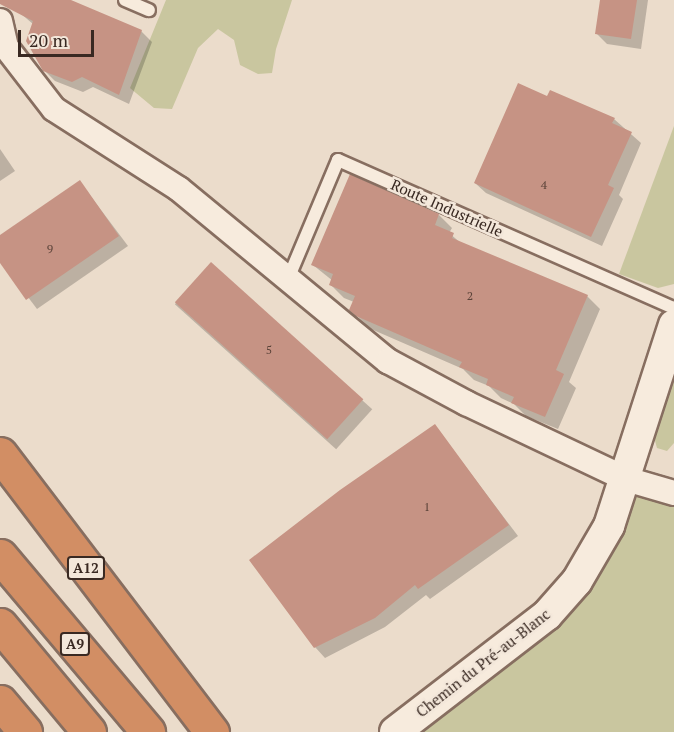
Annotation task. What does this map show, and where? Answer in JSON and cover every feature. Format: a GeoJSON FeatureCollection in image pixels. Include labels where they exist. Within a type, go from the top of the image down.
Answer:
{"type":"FeatureCollection","features":[{"type":"Feature","properties":{"kind":"highway","name":"A12"},"geometry":{"type":"LineString","coordinates":[[0,454],[212,732]]}},
{"type":"Feature","properties":{"kind":"highway"},"geometry":{"type":"LineString","coordinates":[[0,493],[172,682]]}},
{"type":"Feature","properties":{"kind":"highway","name":"A9"},"geometry":{"type":"LineString","coordinates":[[0,556],[148,732]]}},
{"type":"Feature","properties":{"kind":"highway"},"geometry":{"type":"LineString","coordinates":[[0,625],[89,732]]}},
{"type":"Feature","properties":{"kind":"highway"},"geometry":{"type":"LineString","coordinates":[[0,702],[25,732]]}},
{"type":"Feature","properties":{"kind":"street"},"geometry":{"type":"LineString","coordinates":[[0,21],[6,47],[54,109],[179,189],[388,361],[466,403],[626,479],[674,494]]}},
{"type":"Feature","properties":{"kind":"street","name":"Chemin du Pré-au-Blanc"},"geometry":{"type":"LineString","coordinates":[[395,732],[547,615],[577,581],[609,526],[674,325]]}},
{"type":"Feature","properties":{"kind":"lane"},"geometry":{"type":"LineString","coordinates":[[125,0],[149,10]]}},
{"type":"Feature","properties":{"kind":"lane","name":"Route Industrielle"},"geometry":{"type":"LineString","coordinates":[[288,279],[338,160],[674,308]]}},
{"type":"Feature","properties":{"kind":"shaded area"},"geometry":{"type":"Polygon","coordinates":[[[166,0],[292,0],[276,49],[272,73],[258,74],[240,65],[234,40],[218,29],[198,48],[172,109],[154,108],[130,88],[166,0]]]}},
{"type":"Feature","properties":{"kind":"shaded area"},"geometry":{"type":"Polygon","coordinates":[[[674,126],[674,284],[658,288],[619,274],[674,126]]]}},
{"type":"Feature","properties":{"kind":"shaded area"},"geometry":{"type":"Polygon","coordinates":[[[674,325],[674,443],[667,451],[657,448],[647,411],[674,325]]]}},
{"type":"Feature","properties":{"kind":"shaded area"},"geometry":{"type":"Polygon","coordinates":[[[626,479],[674,493],[674,732],[395,732],[547,615],[626,479]]]}},
{"type":"Feature","properties":{"kind":"building"},"geometry":{"type":"Polygon","coordinates":[[[0,0],[71,0],[142,30],[119,95],[82,77],[72,82],[43,71],[26,41],[33,21],[0,4],[0,0]]]}},
{"type":"Feature","properties":{"kind":"building"},"geometry":{"type":"Polygon","coordinates":[[[600,0],[637,0],[631,39],[595,34],[600,0]]]}},
{"type":"Feature","properties":{"kind":"building"},"geometry":{"type":"Polygon","coordinates":[[[518,83],[547,96],[550,90],[615,118],[612,123],[632,132],[608,185],[614,188],[591,237],[474,183],[518,83]]]}},
{"type":"Feature","properties":{"kind":"building"},"geometry":{"type":"Polygon","coordinates":[[[350,174],[439,214],[435,225],[454,233],[452,238],[588,295],[556,370],[564,374],[545,417],[511,403],[514,397],[486,385],[488,379],[459,367],[462,362],[356,316],[349,310],[355,296],[329,285],[333,274],[311,265],[350,174]]]}},
{"type":"Feature","properties":{"kind":"building"},"geometry":{"type":"Polygon","coordinates":[[[80,180],[119,236],[26,300],[0,263],[0,235],[80,180]]]}},
{"type":"Feature","properties":{"kind":"building"},"geometry":{"type":"Polygon","coordinates":[[[211,262],[363,399],[327,439],[175,302],[211,262]]]}},
{"type":"Feature","properties":{"kind":"building"},"geometry":{"type":"Polygon","coordinates":[[[435,424],[509,525],[418,589],[415,585],[375,618],[314,648],[249,560],[340,490],[435,424]]]}}]}
